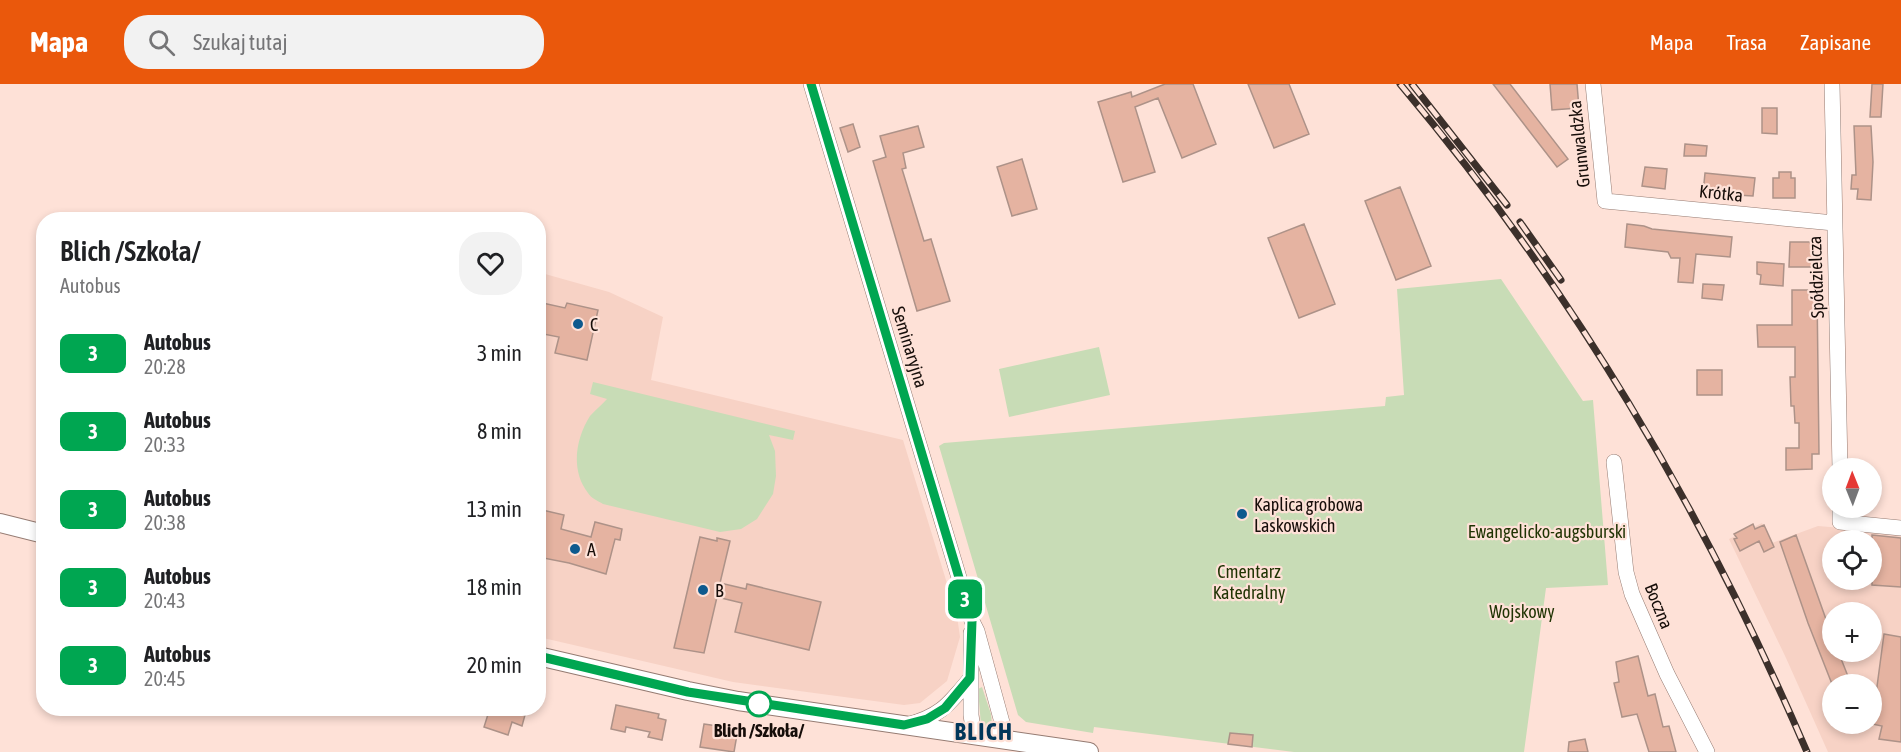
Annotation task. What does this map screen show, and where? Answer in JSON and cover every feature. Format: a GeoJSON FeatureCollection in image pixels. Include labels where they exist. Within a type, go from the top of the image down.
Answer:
{"type":"FeatureCollection","features":[{"type":"Feature","properties":{"kind":"street","name":"Seminaryjna"},"geometry":{"type":"LineString","coordinates":[[811,84],[977,632],[1003,726],[1002,739]]}},
{"type":"Feature","properties":{"kind":"street","name":"Grunwaldzka"},"geometry":{"type":"LineString","coordinates":[[1593,84],[1605,201]]}},
{"type":"Feature","properties":{"kind":"street","name":"Spółdzielcza"},"geometry":{"type":"LineString","coordinates":[[1832,84],[1840,458]]}},
{"type":"Feature","properties":{"kind":"street","name":"Krótka"},"geometry":{"type":"LineString","coordinates":[[1605,201],[1834,223]]}},
{"type":"Feature","properties":{"kind":"street","name":"Boczna"},"geometry":{"type":"LineString","coordinates":[[1614,462],[1626,572],[1632,594],[1667,674],[1707,752]]}},
{"type":"Feature","properties":{"kind":"street"},"geometry":{"type":"LineString","coordinates":[[1840,518],[1840,522],[1901,528]]}},
{"type":"Feature","properties":{"kind":"street"},"geometry":{"type":"LineString","coordinates":[[0,523],[36,532]]}},
{"type":"Feature","properties":{"kind":"street","name":"Seminaryjna"},"geometry":{"type":"LineString","coordinates":[[972,621],[970,678],[974,735]]}},
{"type":"Feature","properties":{"kind":"street"},"geometry":{"type":"LineString","coordinates":[[546,658],[688,692],[1089,752]]}},
{"type":"Feature","properties":{"kind":"street"},"geometry":{"type":"LineString","coordinates":[[904,725],[927,719],[945,708],[970,678]]}},
{"type":"Feature","properties":{"kind":"shaded area"},"geometry":{"type":"Polygon","coordinates":[[[546,274],[609,292],[663,317],[651,380],[903,440],[957,616],[960,637],[947,681],[920,703],[904,705],[733,682],[546,639],[546,274]]]}},
{"type":"Feature","properties":{"kind":"shaded area"},"geometry":{"type":"Polygon","coordinates":[[[1762,523],[1772,543],[1818,526],[1865,530],[1822,530],[1822,590],[1882,590],[1882,531],[1901,533],[1901,752],[1828,752],[1729,539],[1762,523]]]}},
{"type":"Feature","properties":{"kind":"green space","name":"Cmentarz Katedralny"},"geometry":{"type":"Polygon","coordinates":[[[1501,279],[1583,401],[1593,400],[1608,585],[1546,588],[1524,752],[1294,752],[1094,727],[1093,733],[1026,722],[1018,715],[939,446],[944,443],[1385,406],[1386,397],[1404,395],[1397,289],[1501,279]]]}},
{"type":"Feature","properties":{"kind":"green space"},"geometry":{"type":"Polygon","coordinates":[[[1099,347],[1110,395],[1009,417],[999,369],[1099,347]]]}},
{"type":"Feature","properties":{"kind":"green space"},"geometry":{"type":"Polygon","coordinates":[[[593,382],[795,431],[793,440],[769,435],[775,451],[776,476],[773,494],[757,519],[741,529],[720,532],[603,504],[591,496],[582,484],[577,454],[585,425],[590,416],[607,399],[590,394],[593,382]]]}},
{"type":"Feature","properties":{"kind":"green space"},"geometry":{"type":"Polygon","coordinates":[[[982,687],[992,724],[986,729],[981,725],[978,689],[982,687]]]}},
{"type":"Feature","properties":{"kind":"building"},"geometry":{"type":"Polygon","coordinates":[[[1165,84],[1193,84],[1216,144],[1182,158],[1158,98],[1135,107],[1155,172],[1123,182],[1098,102],[1131,92],[1132,97],[1165,84]]]}},
{"type":"Feature","properties":{"kind":"building"},"geometry":{"type":"Polygon","coordinates":[[[1248,84],[1289,84],[1309,134],[1274,148],[1248,84]]]}},
{"type":"Feature","properties":{"kind":"building"},"geometry":{"type":"Polygon","coordinates":[[[1493,84],[1510,84],[1568,159],[1557,167],[1493,84]]]}},
{"type":"Feature","properties":{"kind":"building"},"geometry":{"type":"Polygon","coordinates":[[[1550,84],[1577,84],[1579,108],[1552,110],[1550,84]]]}},
{"type":"Feature","properties":{"kind":"building"},"geometry":{"type":"Polygon","coordinates":[[[1872,84],[1883,84],[1881,117],[1870,117],[1872,84]]]}},
{"type":"Feature","properties":{"kind":"building"},"geometry":{"type":"Polygon","coordinates":[[[1762,108],[1777,108],[1777,134],[1762,133],[1762,108]]]}},
{"type":"Feature","properties":{"kind":"building"},"geometry":{"type":"Polygon","coordinates":[[[853,124],[860,147],[848,152],[840,128],[853,124]]]}},
{"type":"Feature","properties":{"kind":"building"},"geometry":{"type":"Polygon","coordinates":[[[918,126],[924,147],[903,153],[906,168],[902,169],[924,241],[931,239],[950,301],[917,311],[873,161],[886,157],[880,136],[918,126]]]}},
{"type":"Feature","properties":{"kind":"building"},"geometry":{"type":"Polygon","coordinates":[[[1854,126],[1871,126],[1873,162],[1871,200],[1857,199],[1858,189],[1851,189],[1852,175],[1856,175],[1854,126]]]}},
{"type":"Feature","properties":{"kind":"building"},"geometry":{"type":"Polygon","coordinates":[[[1685,144],[1707,146],[1706,156],[1684,156],[1685,144]]]}},
{"type":"Feature","properties":{"kind":"building"},"geometry":{"type":"Polygon","coordinates":[[[1022,159],[1037,209],[1012,216],[997,167],[1022,159]]]}},
{"type":"Feature","properties":{"kind":"building"},"geometry":{"type":"Polygon","coordinates":[[[1645,167],[1667,169],[1665,189],[1642,186],[1645,167]]]}},
{"type":"Feature","properties":{"kind":"building"},"geometry":{"type":"Polygon","coordinates":[[[1779,172],[1791,172],[1791,178],[1795,178],[1795,198],[1773,198],[1773,178],[1779,178],[1779,172]]]}},
{"type":"Feature","properties":{"kind":"building"},"geometry":{"type":"Polygon","coordinates":[[[1705,173],[1755,178],[1753,196],[1703,193],[1705,173]]]}},
{"type":"Feature","properties":{"kind":"building"},"geometry":{"type":"Polygon","coordinates":[[[1400,187],[1431,266],[1396,280],[1365,201],[1400,187]]]}},
{"type":"Feature","properties":{"kind":"building"},"geometry":{"type":"Polygon","coordinates":[[[1304,224],[1335,304],[1299,318],[1268,238],[1304,224]]]}},
{"type":"Feature","properties":{"kind":"building"},"geometry":{"type":"Polygon","coordinates":[[[1627,224],[1652,229],[1732,237],[1730,257],[1696,254],[1693,283],[1678,282],[1680,258],[1671,258],[1668,252],[1625,247],[1627,224]]]}},
{"type":"Feature","properties":{"kind":"building"},"geometry":{"type":"Polygon","coordinates":[[[1790,242],[1813,242],[1814,267],[1789,267],[1790,242]]]}},
{"type":"Feature","properties":{"kind":"building"},"geometry":{"type":"Polygon","coordinates":[[[1757,262],[1784,264],[1783,286],[1760,284],[1761,275],[1757,274],[1757,262]]]}},
{"type":"Feature","properties":{"kind":"building"},"geometry":{"type":"Polygon","coordinates":[[[1703,284],[1724,285],[1722,300],[1702,298],[1703,284]]]}},
{"type":"Feature","properties":{"kind":"building"},"geometry":{"type":"Polygon","coordinates":[[[1792,290],[1817,290],[1819,454],[1812,454],[1812,469],[1786,470],[1786,448],[1799,448],[1799,423],[1795,423],[1794,406],[1791,406],[1790,377],[1795,377],[1795,347],[1758,347],[1757,325],[1792,325],[1792,290]]]}},
{"type":"Feature","properties":{"kind":"building","name":"C"},"geometry":{"type":"Polygon","coordinates":[[[567,303],[598,310],[587,360],[555,353],[559,337],[546,335],[546,304],[565,308],[567,303]]]}},
{"type":"Feature","properties":{"kind":"building"},"geometry":{"type":"Polygon","coordinates":[[[1697,370],[1722,370],[1722,395],[1697,395],[1697,370]]]}},
{"type":"Feature","properties":{"kind":"building","name":"A"},"geometry":{"type":"Polygon","coordinates":[[[546,511],[564,515],[561,529],[591,537],[595,522],[622,529],[620,540],[615,539],[606,574],[546,559],[546,511]]]}},
{"type":"Feature","properties":{"kind":"building"},"geometry":{"type":"Polygon","coordinates":[[[1753,524],[1755,529],[1764,525],[1774,547],[1764,552],[1759,541],[1740,551],[1734,534],[1753,524]]]}},
{"type":"Feature","properties":{"kind":"building"},"geometry":{"type":"Polygon","coordinates":[[[1796,535],[1822,608],[1822,659],[1808,623],[1780,542],[1796,535]]]}},
{"type":"Feature","properties":{"kind":"building"},"geometry":{"type":"Polygon","coordinates":[[[1882,536],[1901,538],[1901,587],[1882,586],[1882,536]]]}},
{"type":"Feature","properties":{"kind":"building"},"geometry":{"type":"Polygon","coordinates":[[[700,537],[730,541],[720,583],[746,589],[747,584],[821,602],[809,650],[735,632],[742,603],[717,597],[704,653],[674,648],[700,537]]]}},
{"type":"Feature","properties":{"kind":"building"},"geometry":{"type":"Polygon","coordinates":[[[1884,634],[1901,637],[1901,742],[1879,739],[1882,734],[1882,674],[1879,674],[1884,634]]]}},
{"type":"Feature","properties":{"kind":"building"},"geometry":{"type":"Polygon","coordinates":[[[1638,656],[1648,696],[1655,694],[1663,727],[1669,726],[1676,752],[1649,752],[1637,714],[1622,717],[1614,683],[1619,682],[1616,662],[1638,656]]]}},
{"type":"Feature","properties":{"kind":"building"},"geometry":{"type":"Polygon","coordinates":[[[1823,662],[1842,662],[1847,674],[1828,674],[1823,662]]]}},
{"type":"Feature","properties":{"kind":"building"},"geometry":{"type":"Polygon","coordinates":[[[616,705],[659,714],[658,718],[666,720],[662,740],[648,737],[650,732],[626,727],[625,732],[611,729],[616,705]]]}},
{"type":"Feature","properties":{"kind":"building"},"geometry":{"type":"Polygon","coordinates":[[[487,716],[525,716],[522,726],[512,722],[508,735],[484,727],[487,716]]]}},
{"type":"Feature","properties":{"kind":"building"},"geometry":{"type":"Polygon","coordinates":[[[704,724],[738,729],[734,752],[700,747],[704,724]]]}},
{"type":"Feature","properties":{"kind":"building"},"geometry":{"type":"Polygon","coordinates":[[[1230,733],[1253,735],[1252,747],[1228,744],[1230,733]]]}},
{"type":"Feature","properties":{"kind":"building"},"geometry":{"type":"Polygon","coordinates":[[[1585,739],[1588,752],[1568,752],[1569,742],[1585,739]]]}},
{"type":"Feature","properties":{"kind":"railway"},"geometry":{"type":"LineString","coordinates":[[1400,84],[1463,161],[1521,240],[1577,321],[1629,403],[1723,573],[1807,752]]}},
{"type":"Feature","properties":{"kind":"railway"},"geometry":{"type":"LineString","coordinates":[[1412,84],[1507,205]]}},
{"type":"Feature","properties":{"kind":"railway"},"geometry":{"type":"LineString","coordinates":[[1520,222],[1561,280]]}},
{"type":"Feature","properties":{"kind":"bus line","name":"3"},"geometry":{"type":"LineString","coordinates":[[546,658],[688,692],[904,725],[927,719],[945,708],[970,678],[972,621],[811,84]]}},
{"type":"Feature","properties":{"kind":"place","name":"C"},"geometry":{"type":"Point","coordinates":[578,324]}},
{"type":"Feature","properties":{"kind":"place","name":"Kaplica grobowa Laskowskich"},"geometry":{"type":"Point","coordinates":[1242,514]}},
{"type":"Feature","properties":{"kind":"place","name":"A"},"geometry":{"type":"Point","coordinates":[575,549]}},
{"type":"Feature","properties":{"kind":"place","name":"B"},"geometry":{"type":"Point","coordinates":[703,590]}},
{"type":"Feature","properties":{"kind":"place","name":"Blich /Szkoła/"},"geometry":{"type":"Point","coordinates":[759,704]}},
{"type":"Feature","properties":{"kind":"district","name":"BLICH"},"geometry":{"type":"Point","coordinates":[984,731]}},
{"type":"Feature","properties":{"kind":"park label","name":"Ewangelicko-augsburski"},"geometry":{"type":"Point","coordinates":[1547,531]}},
{"type":"Feature","properties":{"kind":"park label","name":"Wojskowy"},"geometry":{"type":"Point","coordinates":[1522,611]}}]}
